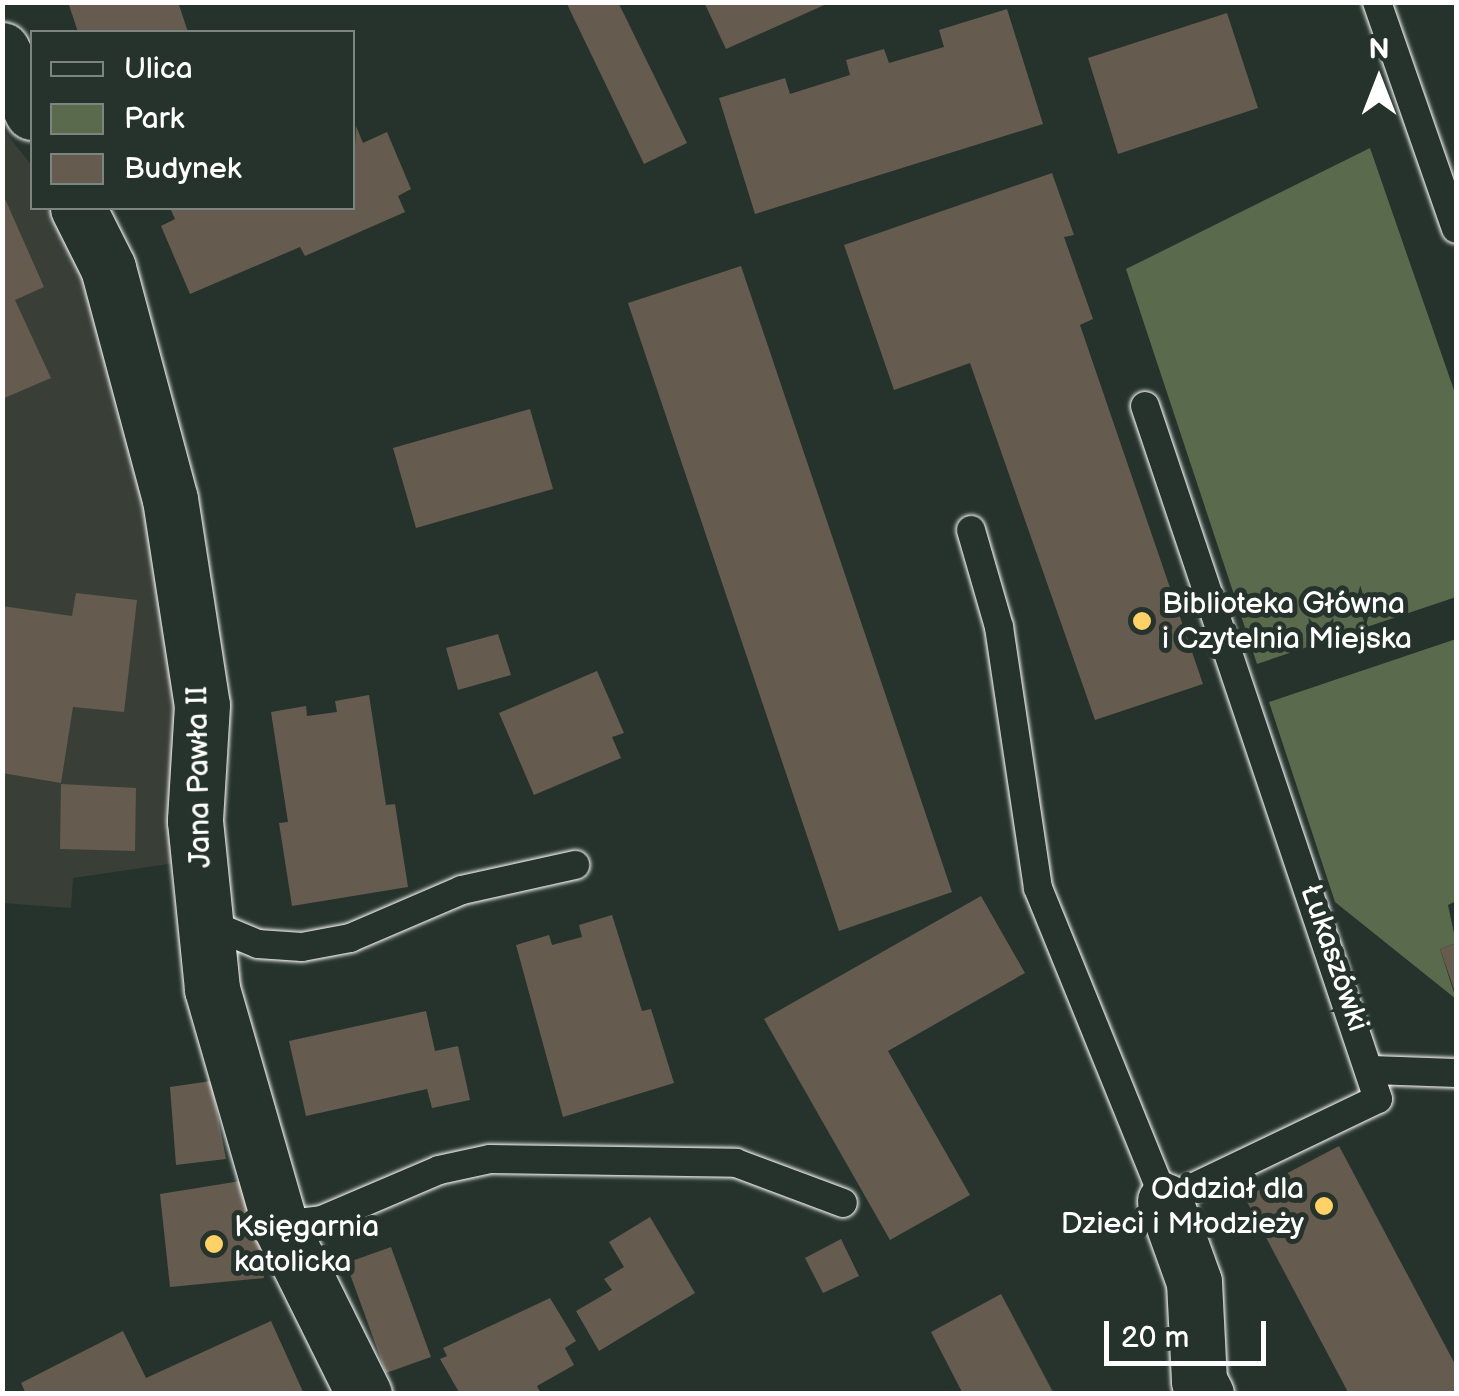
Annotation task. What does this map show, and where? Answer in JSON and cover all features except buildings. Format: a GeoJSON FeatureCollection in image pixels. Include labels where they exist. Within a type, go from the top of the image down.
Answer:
{"type":"FeatureCollection","features":[{"type":"Feature","properties":{"kind":"street"},"geometry":{"type":"LineString","coordinates":[[2,50],[30,108]]}},
{"type":"Feature","properties":{"kind":"street","name":"Jana Pawła II"},"geometry":{"type":"LineString","coordinates":[[79,210],[108,268],[170,499],[202,705],[195,821],[212,989],[280,1225],[364,1394]]}},
{"type":"Feature","properties":{"kind":"street"},"geometry":{"type":"LineString","coordinates":[[1165,1201],[1194,1282],[1199,1381],[1206,1394]]}},
{"type":"Feature","properties":{"kind":"lane"},"geometry":{"type":"LineString","coordinates":[[1377,2],[1456,229]]}},
{"type":"Feature","properties":{"kind":"lane","name":"Łukaszówki"},"geometry":{"type":"LineString","coordinates":[[1145,406],[1372,1070],[1378,1099],[1165,1201]]}},
{"type":"Feature","properties":{"kind":"lane"},"geometry":{"type":"LineString","coordinates":[[971,530],[999,627],[1038,888],[1165,1201]]}},
{"type":"Feature","properties":{"kind":"lane"},"geometry":{"type":"LineString","coordinates":[[205,922],[258,944],[302,947],[350,938],[462,890],[575,865]]}},
{"type":"Feature","properties":{"kind":"lane"},"geometry":{"type":"LineString","coordinates":[[1372,1070],[1456,1073]]}},
{"type":"Feature","properties":{"kind":"lane"},"geometry":{"type":"LineString","coordinates":[[280,1225],[322,1220],[439,1170],[490,1158],[736,1163],[843,1203]]}},
{"type":"Feature","properties":{"kind":"shaded area"},"geometry":{"type":"Polygon","coordinates":[[[2,128],[30,163],[30,210],[59,210],[68,228],[167,560],[182,862],[73,878],[71,908],[3,903],[2,128]]]}},
{"type":"Feature","properties":{"kind":"green space"},"geometry":{"type":"Polygon","coordinates":[[[1370,148],[1456,396],[1456,597],[1257,664],[1126,269],[1370,148]]]}},
{"type":"Feature","properties":{"kind":"green space"},"geometry":{"type":"Polygon","coordinates":[[[1456,639],[1456,901],[1448,905],[1456,943],[1440,949],[1456,999],[1335,902],[1269,702],[1456,639]]]}},
{"type":"Feature","properties":{"kind":"place","name":"Biblioteka Główna i Czytelnia Miejska"},"geometry":{"type":"Point","coordinates":[1142,621]}},
{"type":"Feature","properties":{"kind":"place","name":"Oddział dla Dzieci i Młodzieży"},"geometry":{"type":"Point","coordinates":[1324,1206]}},
{"type":"Feature","properties":{"kind":"place","name":"Księgarnia katolicka"},"geometry":{"type":"Point","coordinates":[214,1244]}}]}
